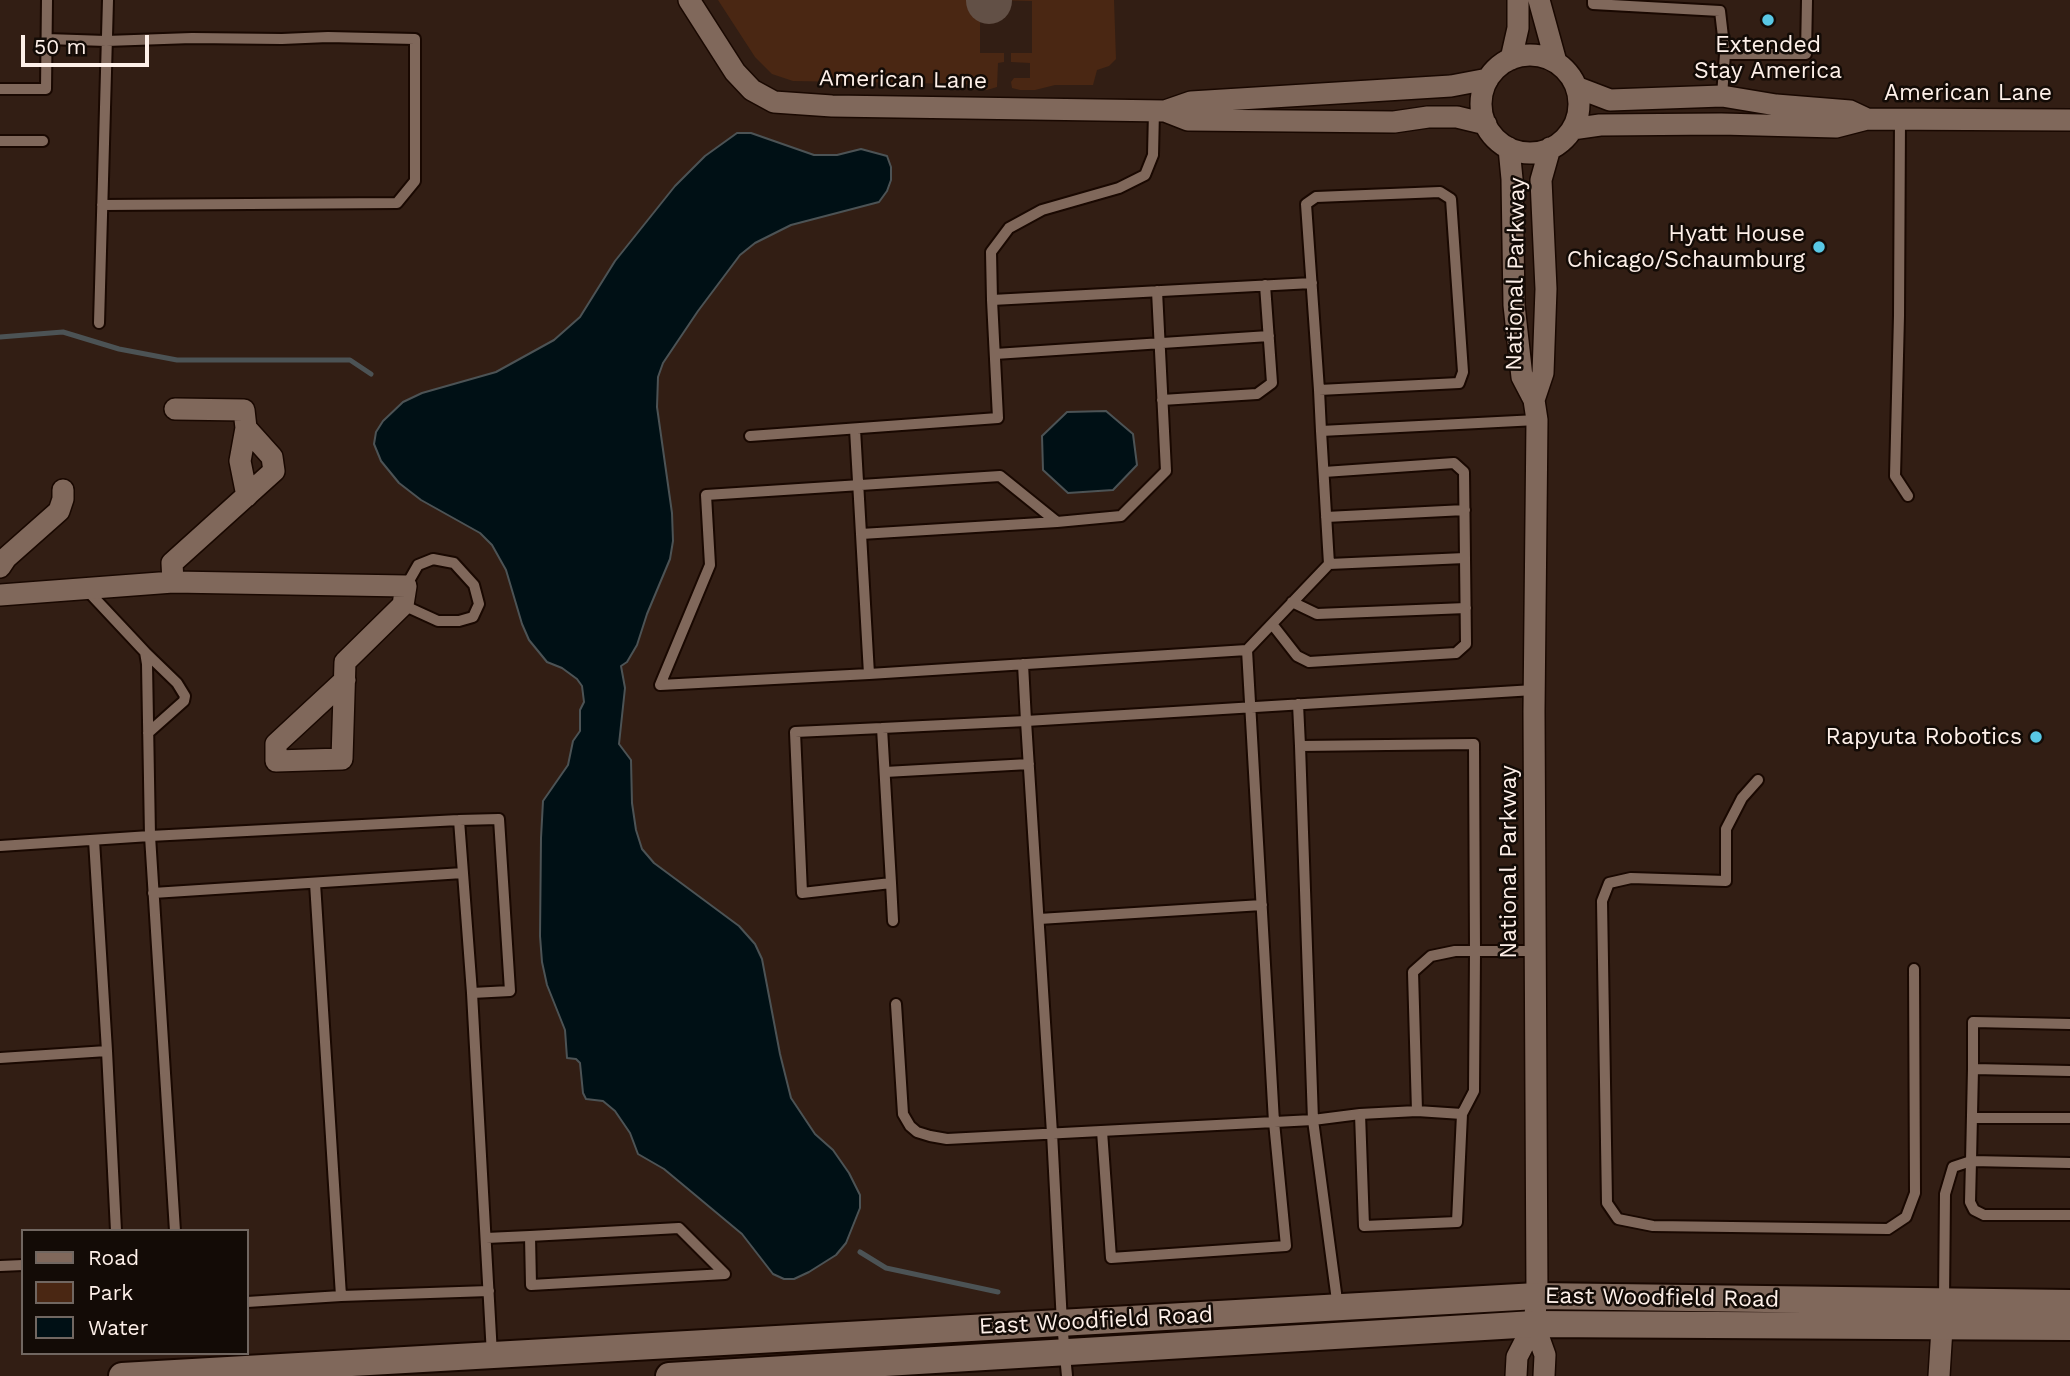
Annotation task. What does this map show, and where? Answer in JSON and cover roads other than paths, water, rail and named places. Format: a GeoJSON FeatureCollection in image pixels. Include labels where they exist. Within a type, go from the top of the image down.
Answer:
{"type":"FeatureCollection","features":[{"type":"Feature","properties":{"kind":"street","name":"American Lane"},"geometry":{"type":"LineString","coordinates":[[690,0],[735,72],[752,90],[774,102],[832,106],[1160,111],[1188,120],[1394,122],[1427,117],[1457,117],[1486,124]]}},
{"type":"Feature","properties":{"kind":"street"},"geometry":{"type":"LineString","coordinates":[[1511,59],[1518,28],[1518,0]]}},
{"type":"Feature","properties":{"kind":"street"},"geometry":{"type":"LineString","coordinates":[[1539,0],[1556,62]]}},
{"type":"Feature","properties":{"kind":"street"},"geometry":{"type":"LineString","coordinates":[[1526,55],[1542,56],[1556,62],[1568,72],[1576,87],[1580,103],[1577,120],[1557,145],[1541,152],[1509,148],[1495,138],[1486,124],[1482,94],[1488,79],[1498,67],[1511,59],[1526,55]]}},
{"type":"Feature","properties":{"kind":"street","name":"American Lane"},"geometry":{"type":"LineString","coordinates":[[1160,111],[1191,102],[1451,86],[1488,79]]}},
{"type":"Feature","properties":{"kind":"street","name":"American Lane"},"geometry":{"type":"LineString","coordinates":[[1576,87],[1610,100],[1722,96],[1776,105],[1850,111],[1867,119]]}},
{"type":"Feature","properties":{"kind":"street","name":"American Lane"},"geometry":{"type":"LineString","coordinates":[[1572,129],[1600,125],[1721,124],[1836,127],[1867,119],[2070,120]]}},
{"type":"Feature","properties":{"kind":"street","name":"National Parkway"},"geometry":{"type":"LineString","coordinates":[[1509,148],[1514,305],[1522,377],[1536,410]]}},
{"type":"Feature","properties":{"kind":"street","name":"National Parkway"},"geometry":{"type":"LineString","coordinates":[[1516,1376],[1517,1357],[1534,1324],[1537,1296],[1534,690],[1536,410],[1544,373],[1546,289],[1541,180],[1550,148]]}},
{"type":"Feature","properties":{"kind":"street"},"geometry":{"type":"LineString","coordinates":[[175,409],[244,410],[246,428],[240,461],[247,496]]}},
{"type":"Feature","properties":{"kind":"street"},"geometry":{"type":"LineString","coordinates":[[173,582],[172,564],[274,471],[272,457],[246,428]]}},
{"type":"Feature","properties":{"kind":"street"},"geometry":{"type":"LineString","coordinates":[[0,566],[59,511],[63,490]]}},
{"type":"Feature","properties":{"kind":"street"},"geometry":{"type":"LineString","coordinates":[[0,595],[173,582],[404,595]]}},
{"type":"Feature","properties":{"kind":"street"},"geometry":{"type":"LineString","coordinates":[[345,680],[345,662],[404,595]]}},
{"type":"Feature","properties":{"kind":"street","name":"East Woodfield Road"},"geometry":{"type":"LineString","coordinates":[[122,1376],[188,1370],[1537,1296],[1943,1313],[2070,1327]]}},
{"type":"Feature","properties":{"kind":"street","name":"East Woodfield Road"},"geometry":{"type":"LineString","coordinates":[[669,1376],[1066,1364],[1534,1324],[1943,1313],[2070,1303]]}},
{"type":"Feature","properties":{"kind":"street"},"geometry":{"type":"LineString","coordinates":[[1939,1376],[1943,1313]]}},
{"type":"Feature","properties":{"kind":"street","name":"National Parkway"},"geometry":{"type":"LineString","coordinates":[[1534,1324],[1545,1356],[1544,1376]]}},
{"type":"Feature","properties":{"kind":"lane"},"geometry":{"type":"LineString","coordinates":[[0,89],[46,89],[47,0]]}},
{"type":"Feature","properties":{"kind":"lane"},"geometry":{"type":"LineString","coordinates":[[99,323],[108,0]]}},
{"type":"Feature","properties":{"kind":"lane"},"geometry":{"type":"LineString","coordinates":[[1593,0],[1593,4],[1720,11],[1725,54],[1722,96]]}},
{"type":"Feature","properties":{"kind":"lane"},"geometry":{"type":"LineString","coordinates":[[1725,54],[1806,54],[1807,0]]}},
{"type":"Feature","properties":{"kind":"lane"},"geometry":{"type":"LineString","coordinates":[[47,39],[415,39],[415,181],[397,203],[102,205]]}},
{"type":"Feature","properties":{"kind":"lane"},"geometry":{"type":"LineString","coordinates":[[750,436],[998,418],[991,252],[1009,228],[1042,210],[1119,188],[1145,175],[1153,155],[1160,111]]}},
{"type":"Feature","properties":{"kind":"lane"},"geometry":{"type":"LineString","coordinates":[[1900,119],[1895,476],[1909,496]]}},
{"type":"Feature","properties":{"kind":"lane"},"geometry":{"type":"LineString","coordinates":[[0,141],[43,141]]}},
{"type":"Feature","properties":{"kind":"lane"},"geometry":{"type":"LineString","coordinates":[[1318,390],[1458,383],[1463,372],[1451,199],[1440,192],[1316,197],[1306,204],[1329,564]]}},
{"type":"Feature","properties":{"kind":"lane"},"geometry":{"type":"LineString","coordinates":[[992,300],[1312,283]]}},
{"type":"Feature","properties":{"kind":"lane"},"geometry":{"type":"LineString","coordinates":[[1163,400],[1257,394],[1272,383],[1265,285]]}},
{"type":"Feature","properties":{"kind":"lane"},"geometry":{"type":"LineString","coordinates":[[861,534],[1121,516],[1166,471],[1157,291]]}},
{"type":"Feature","properties":{"kind":"lane"},"geometry":{"type":"LineString","coordinates":[[995,354],[1269,336]]}},
{"type":"Feature","properties":{"kind":"lane"},"geometry":{"type":"LineString","coordinates":[[1321,431],[1536,410]]}},
{"type":"Feature","properties":{"kind":"lane"},"geometry":{"type":"LineString","coordinates":[[855,429],[869,674]]}},
{"type":"Feature","properties":{"kind":"lane"},"geometry":{"type":"LineString","coordinates":[[1272,624],[1297,656],[1309,662],[1456,653],[1466,644],[1464,472],[1454,463],[1324,471]]}},
{"type":"Feature","properties":{"kind":"lane"},"geometry":{"type":"LineString","coordinates":[[1057,522],[1000,476],[706,495],[710,565],[660,685],[1247,650],[1329,564],[1465,558]]}},
{"type":"Feature","properties":{"kind":"lane"},"geometry":{"type":"LineString","coordinates":[[1326,517],[1465,510]]}},
{"type":"Feature","properties":{"kind":"lane"},"geometry":{"type":"LineString","coordinates":[[433,559],[454,564],[474,585],[479,604],[473,617],[459,621],[438,621],[404,595],[418,565],[433,559]]}},
{"type":"Feature","properties":{"kind":"lane"},"geometry":{"type":"LineString","coordinates":[[85,588],[177,683],[185,696],[184,701],[148,733]]}},
{"type":"Feature","properties":{"kind":"lane"},"geometry":{"type":"LineString","coordinates":[[1292,603],[1317,614],[1466,608]]}},
{"type":"Feature","properties":{"kind":"lane"},"geometry":{"type":"LineString","coordinates":[[1102,1131],[1111,1258],[1286,1246],[1274,1122],[1247,650]]}},
{"type":"Feature","properties":{"kind":"lane"},"geometry":{"type":"LineString","coordinates":[[145,652],[150,836],[175,1229]]}},
{"type":"Feature","properties":{"kind":"lane"},"geometry":{"type":"LineString","coordinates":[[1023,664],[1066,1364]]}},
{"type":"Feature","properties":{"kind":"lane"},"geometry":{"type":"LineString","coordinates":[[891,883],[802,893],[795,732],[1026,721],[1534,690]]}},
{"type":"Feature","properties":{"kind":"lane"},"geometry":{"type":"LineString","coordinates":[[1298,704],[1313,1120],[1338,1308]]}},
{"type":"Feature","properties":{"kind":"lane"},"geometry":{"type":"LineString","coordinates":[[882,727],[893,921]]}},
{"type":"Feature","properties":{"kind":"lane"},"geometry":{"type":"LineString","coordinates":[[1300,747],[1474,744],[1474,1091],[1462,1114],[1457,1222],[1364,1226],[1360,1114]]}},
{"type":"Feature","properties":{"kind":"lane"},"geometry":{"type":"LineString","coordinates":[[885,772],[1029,764]]}},
{"type":"Feature","properties":{"kind":"lane"},"geometry":{"type":"LineString","coordinates":[[1758,780],[1742,798],[1726,829],[1726,881],[1631,878],[1609,883],[1602,901],[1607,1203],[1618,1219],[1653,1226],[1888,1229],[1906,1217],[1915,1193],[1914,969]]}},
{"type":"Feature","properties":{"kind":"lane"},"geometry":{"type":"LineString","coordinates":[[0,846],[499,819],[510,991],[472,993]]}},
{"type":"Feature","properties":{"kind":"lane"},"geometry":{"type":"LineString","coordinates":[[459,820],[472,993],[492,1355]]}},
{"type":"Feature","properties":{"kind":"lane"},"geometry":{"type":"LineString","coordinates":[[94,839],[116,1229]]}},
{"type":"Feature","properties":{"kind":"lane"},"geometry":{"type":"LineString","coordinates":[[153,893],[463,873]]}},
{"type":"Feature","properties":{"kind":"lane"},"geometry":{"type":"LineString","coordinates":[[315,883],[341,1296]]}},
{"type":"Feature","properties":{"kind":"lane"},"geometry":{"type":"LineString","coordinates":[[1039,919],[1262,905]]}},
{"type":"Feature","properties":{"kind":"lane"},"geometry":{"type":"LineString","coordinates":[[1417,1111],[1413,972],[1431,956],[1455,951],[1536,951]]}},
{"type":"Feature","properties":{"kind":"lane"},"geometry":{"type":"LineString","coordinates":[[896,1004],[903,1114],[917,1132],[947,1139],[1313,1120],[1417,1111],[1462,1114]]}},
{"type":"Feature","properties":{"kind":"lane"},"geometry":{"type":"LineString","coordinates":[[2070,1024],[1973,1022],[1970,1202],[1975,1210],[1983,1215],[2070,1215]]}},
{"type":"Feature","properties":{"kind":"lane"},"geometry":{"type":"LineString","coordinates":[[0,1058],[107,1051]]}},
{"type":"Feature","properties":{"kind":"lane"},"geometry":{"type":"LineString","coordinates":[[1973,1069],[2070,1070]]}},
{"type":"Feature","properties":{"kind":"lane"},"geometry":{"type":"LineString","coordinates":[[1972,1118],[2070,1118]]}},
{"type":"Feature","properties":{"kind":"lane"},"geometry":{"type":"LineString","coordinates":[[1943,1313],[1945,1194],[1953,1167],[1971,1161],[2070,1163]]}},
{"type":"Feature","properties":{"kind":"lane"},"geometry":{"type":"LineString","coordinates":[[486,1238],[679,1228],[725,1274],[531,1285],[530,1236]]}},
{"type":"Feature","properties":{"kind":"lane"},"geometry":{"type":"LineString","coordinates":[[0,1266],[21,1265]]}},
{"type":"Feature","properties":{"kind":"lane"},"geometry":{"type":"LineString","coordinates":[[248,1302],[489,1291]]}},
{"type":"Feature","properties":{"kind":"water"},"geometry":{"type":"Polygon","coordinates":[[[737,133],[751,133],[814,155],[837,155],[861,149],[887,156],[891,167],[891,180],[879,202],[791,225],[755,243],[740,255],[663,363],[658,377],[657,407],[672,513],[673,541],[670,559],[637,645],[627,662],[621,666],[625,688],[619,744],[631,760],[632,803],[642,849],[654,863],[739,926],[755,944],[762,959],[791,1098],[815,1134],[833,1150],[860,1195],[860,1208],[846,1243],[836,1255],[794,1279],[784,1279],[773,1274],[742,1234],[664,1169],[638,1154],[630,1133],[615,1111],[603,1101],[586,1099],[580,1063],[576,1059],[567,1058],[565,1030],[547,985],[540,936],[543,801],[568,765],[573,741],[580,731],[580,710],[584,702],[582,686],[562,668],[547,662],[529,640],[506,570],[492,545],[480,533],[421,500],[399,483],[381,461],[374,444],[376,432],[383,421],[403,402],[422,393],[496,372],[554,340],[580,317],[615,261],[675,186],[705,156],[737,133]]]}},
{"type":"Feature","properties":{"kind":"water"},"geometry":{"type":"Polygon","coordinates":[[[1106,411],[1133,434],[1137,465],[1113,490],[1068,493],[1043,470],[1042,436],[1067,412],[1106,411]]]}},
{"type":"Feature","properties":{"kind":"waterway"},"geometry":{"type":"LineString","coordinates":[[0,337],[63,332],[119,349],[177,360],[350,360],[371,374]]}},
{"type":"Feature","properties":{"kind":"waterway"},"geometry":{"type":"LineString","coordinates":[[860,1252],[886,1268],[998,1292]]}},
{"type":"Feature","properties":{"kind":"place","name":"Extended Stay America"},"geometry":{"type":"Point","coordinates":[1768,20]}},
{"type":"Feature","properties":{"kind":"place","name":"Hyatt House Chicago/Schaumburg"},"geometry":{"type":"Point","coordinates":[1819,247]}},
{"type":"Feature","properties":{"kind":"place","name":"Rapyuta Robotics"},"geometry":{"type":"Point","coordinates":[2036,737]}}]}
